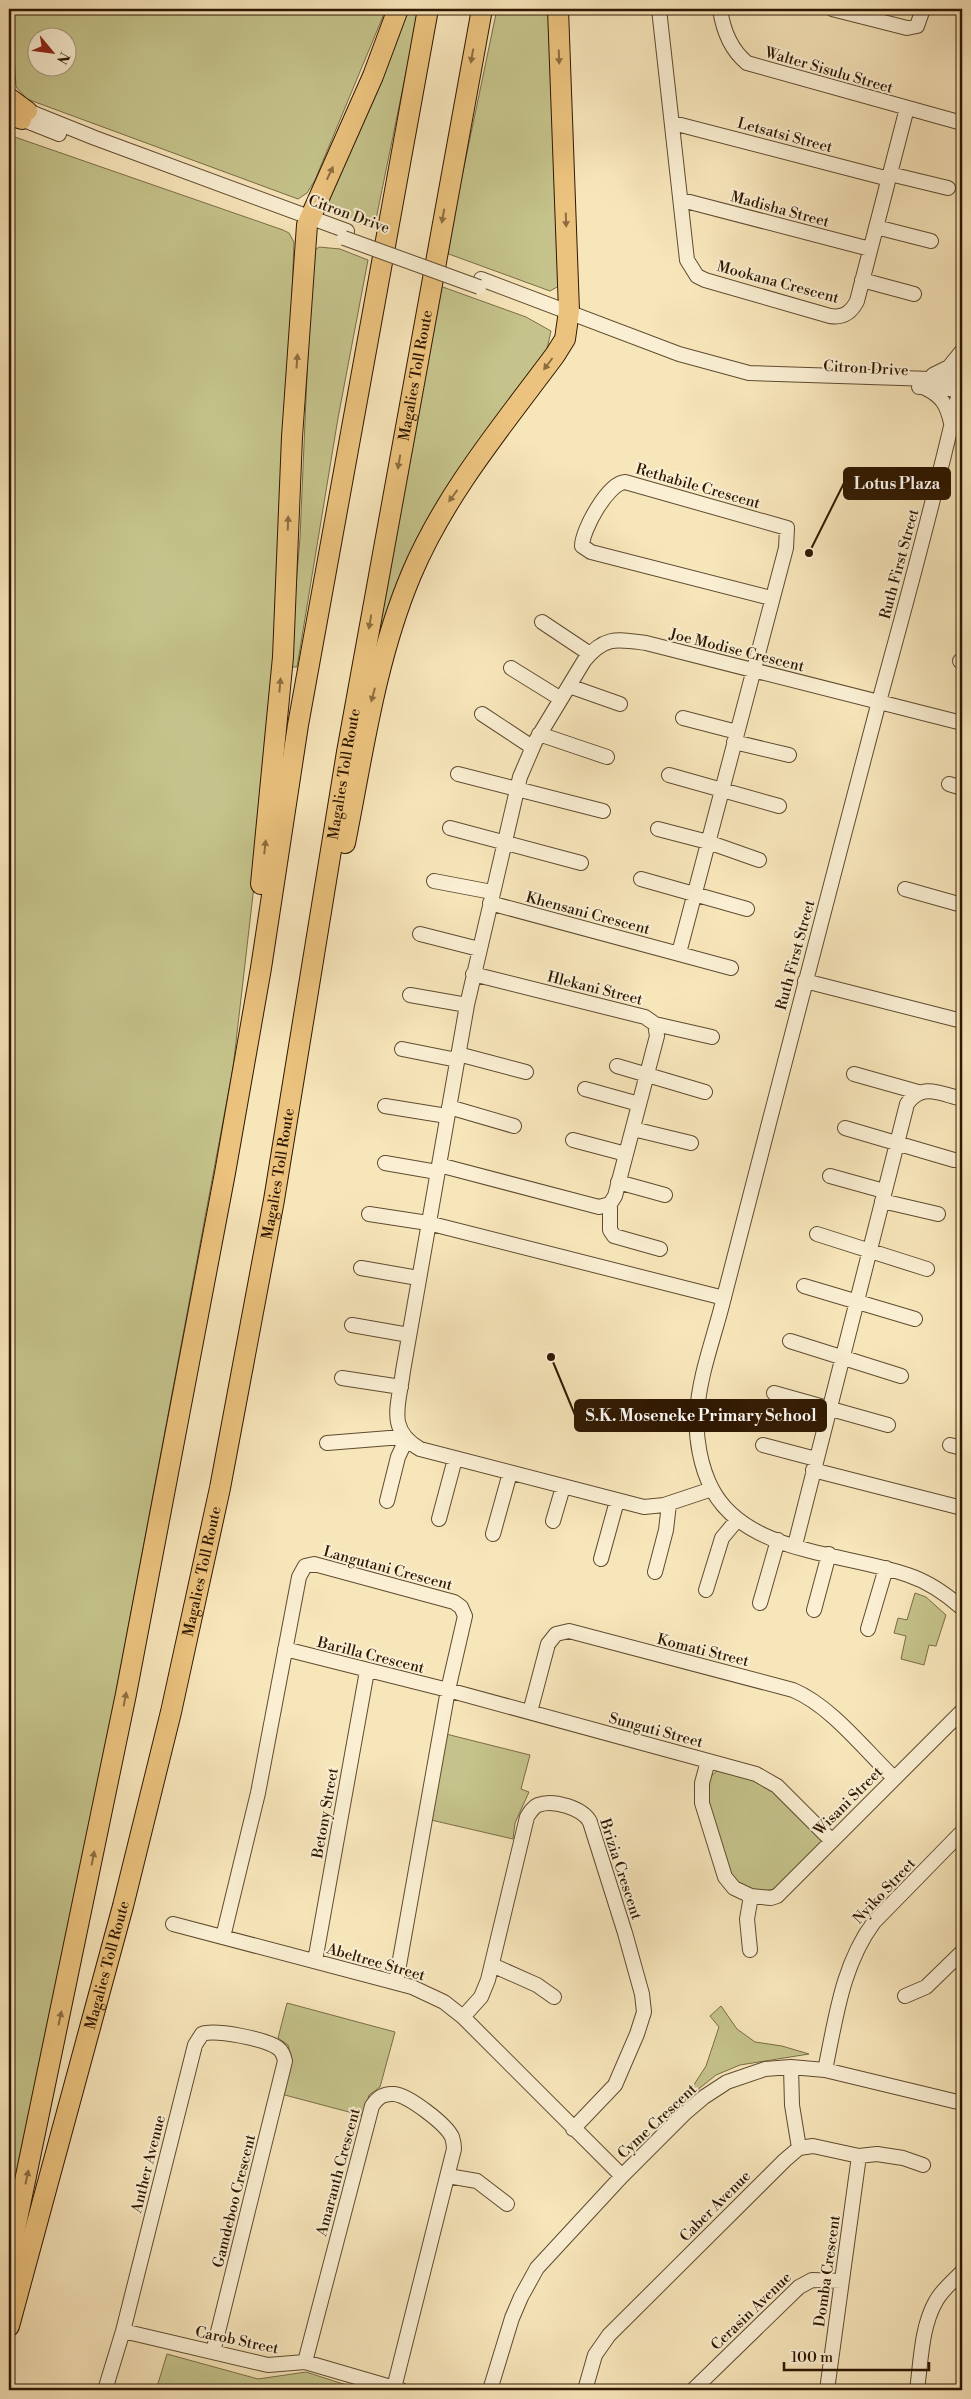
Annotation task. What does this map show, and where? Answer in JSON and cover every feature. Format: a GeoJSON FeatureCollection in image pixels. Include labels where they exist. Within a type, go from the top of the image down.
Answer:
{"type":"FeatureCollection","features":[{"type":"Feature","properties":{"kind":"highway"},"geometry":{"type":"LineString","coordinates":[[225,1173],[250,987],[283,657],[292,437],[309,221],[363,100],[398,9]]}},
{"type":"Feature","properties":{"kind":"highway","name":"Magalies Toll Route"},"geometry":{"type":"LineString","coordinates":[[9,2258],[115,1751],[225,1173],[261,968],[298,725],[428,9]]}},
{"type":"Feature","properties":{"kind":"highway","name":"Magalies Toll Route"},"geometry":{"type":"LineString","coordinates":[[9,2326],[120,1916],[171,1712],[220,1488],[274,1200],[347,752],[482,9]]}},
{"type":"Feature","properties":{"kind":"highway"},"geometry":{"type":"LineString","coordinates":[[274,1200],[372,701],[387,644],[411,576],[448,503],[565,339],[569,316],[558,9]]}},
{"type":"Feature","properties":{"kind":"main road"},"geometry":{"type":"LineString","coordinates":[[9,97],[17,115]]}},
{"type":"Feature","properties":{"kind":"street","name":"Mookana Crescent"},"geometry":{"type":"LineString","coordinates":[[659,9],[682,200],[687,260],[697,276],[704,280],[837,317],[844,316],[854,307],[907,108]]}},
{"type":"Feature","properties":{"kind":"street","name":"Walter Sisulu Street"},"geometry":{"type":"LineString","coordinates":[[720,9],[721,20],[732,49],[747,63],[962,123]]}},
{"type":"Feature","properties":{"kind":"street"},"geometry":{"type":"LineString","coordinates":[[832,9],[907,28],[917,26],[924,9]]}},
{"type":"Feature","properties":{"kind":"street","name":"Citron Drive"},"geometry":{"type":"LineString","coordinates":[[9,103],[17,115],[569,316],[679,354],[749,374],[923,383],[959,391]]}},
{"type":"Feature","properties":{"kind":"street","name":"Letsatsi Street"},"geometry":{"type":"LineString","coordinates":[[673,123],[889,177],[948,188]]}},
{"type":"Feature","properties":{"kind":"street","name":"Madisha Street"},"geometry":{"type":"LineString","coordinates":[[682,200],[870,249]]}},
{"type":"Feature","properties":{"kind":"street"},"geometry":{"type":"LineString","coordinates":[[876,227],[931,241]]}},
{"type":"Feature","properties":{"kind":"street"},"geometry":{"type":"LineString","coordinates":[[862,280],[914,294]]}},
{"type":"Feature","properties":{"kind":"street"},"geometry":{"type":"LineString","coordinates":[[951,425],[943,400],[923,383],[949,367],[962,351]]}},
{"type":"Feature","properties":{"kind":"street","name":"Citron Drive"},"geometry":{"type":"LineString","coordinates":[[923,383],[960,370]]}},
{"type":"Feature","properties":{"kind":"street","name":"Citron Drive"},"geometry":{"type":"LineString","coordinates":[[959,391],[953,382],[960,370]]}},
{"type":"Feature","properties":{"kind":"street","name":"Ruth First Street"},"geometry":{"type":"LineString","coordinates":[[959,391],[805,981],[702,1384],[696,1414],[698,1443],[712,1489],[724,1507],[737,1520],[757,1534],[795,1546],[886,1568],[925,1582],[941,1590],[962,1608]]}},
{"type":"Feature","properties":{"kind":"street","name":"Rethabile Crescent"},"geometry":{"type":"LineString","coordinates":[[752,671],[786,548],[787,528],[625,482],[616,484],[610,490],[584,532],[582,546],[591,552],[771,598]]}},
{"type":"Feature","properties":{"kind":"street"},"geometry":{"type":"LineString","coordinates":[[542,622],[590,654]]}},
{"type":"Feature","properties":{"kind":"street","name":"Joe Modise Crescent"},"geometry":{"type":"LineString","coordinates":[[404,1438],[398,1419],[401,1387],[418,1278],[473,974],[516,789],[539,734],[590,654],[602,644],[622,640],[646,643],[962,724]]}},
{"type":"Feature","properties":{"kind":"street"},"geometry":{"type":"LineString","coordinates":[[511,668],[561,699]]}},
{"type":"Feature","properties":{"kind":"street"},"geometry":{"type":"LineString","coordinates":[[679,953],[752,671]]}},
{"type":"Feature","properties":{"kind":"street"},"geometry":{"type":"LineString","coordinates":[[569,686],[620,704]]}},
{"type":"Feature","properties":{"kind":"street"},"geometry":{"type":"LineString","coordinates":[[482,714],[532,748]]}},
{"type":"Feature","properties":{"kind":"street"},"geometry":{"type":"LineString","coordinates":[[683,718],[789,755]]}},
{"type":"Feature","properties":{"kind":"street"},"geometry":{"type":"LineString","coordinates":[[539,734],[607,757]]}},
{"type":"Feature","properties":{"kind":"street"},"geometry":{"type":"LineString","coordinates":[[458,774],[603,811]]}},
{"type":"Feature","properties":{"kind":"street"},"geometry":{"type":"LineString","coordinates":[[669,775],[779,806]]}},
{"type":"Feature","properties":{"kind":"street"},"geometry":{"type":"LineString","coordinates":[[450,828],[581,863]]}},
{"type":"Feature","properties":{"kind":"street"},"geometry":{"type":"LineString","coordinates":[[658,829],[708,842],[759,860]]}},
{"type":"Feature","properties":{"kind":"street"},"geometry":{"type":"LineString","coordinates":[[641,879],[747,908]]}},
{"type":"Feature","properties":{"kind":"street"},"geometry":{"type":"LineString","coordinates":[[434,882],[491,898]]}},
{"type":"Feature","properties":{"kind":"street"},"geometry":{"type":"LineString","coordinates":[[905,889],[962,906]]}},
{"type":"Feature","properties":{"kind":"street","name":"Khensani Crescent"},"geometry":{"type":"LineString","coordinates":[[491,898],[731,968]]}},
{"type":"Feature","properties":{"kind":"street"},"geometry":{"type":"LineString","coordinates":[[420,934],[479,948]]}},
{"type":"Feature","properties":{"kind":"street","name":"Hlekani Street"},"geometry":{"type":"LineString","coordinates":[[473,974],[645,1017],[655,1024],[657,1036],[626,1154],[610,1204],[610,1230],[614,1236],[660,1249]]}},
{"type":"Feature","properties":{"kind":"street"},"geometry":{"type":"LineString","coordinates":[[805,981],[962,1021]]}},
{"type":"Feature","properties":{"kind":"street"},"geometry":{"type":"LineString","coordinates":[[410,995],[467,1005]]}},
{"type":"Feature","properties":{"kind":"street"},"geometry":{"type":"LineString","coordinates":[[655,1024],[712,1037]]}},
{"type":"Feature","properties":{"kind":"street"},"geometry":{"type":"LineString","coordinates":[[402,1049],[458,1057],[526,1072]]}},
{"type":"Feature","properties":{"kind":"street"},"geometry":{"type":"LineString","coordinates":[[617,1066],[705,1092]]}},
{"type":"Feature","properties":{"kind":"street"},"geometry":{"type":"LineString","coordinates":[[854,1074],[918,1092],[926,1090],[962,1099]]}},
{"type":"Feature","properties":{"kind":"street"},"geometry":{"type":"LineString","coordinates":[[585,1089],[639,1104]]}},
{"type":"Feature","properties":{"kind":"street"},"geometry":{"type":"LineString","coordinates":[[795,1546],[828,1408],[907,1104],[918,1092]]}},
{"type":"Feature","properties":{"kind":"street"},"geometry":{"type":"LineString","coordinates":[[385,1106],[448,1111],[514,1126]]}},
{"type":"Feature","properties":{"kind":"street"},"geometry":{"type":"LineString","coordinates":[[633,1128],[691,1143]]}},
{"type":"Feature","properties":{"kind":"street"},"geometry":{"type":"LineString","coordinates":[[845,1128],[896,1145],[954,1160]]}},
{"type":"Feature","properties":{"kind":"street"},"geometry":{"type":"LineString","coordinates":[[573,1140],[626,1154]]}},
{"type":"Feature","properties":{"kind":"street"},"geometry":{"type":"LineString","coordinates":[[385,1163],[438,1168],[600,1207],[610,1204]]}},
{"type":"Feature","properties":{"kind":"street"},"geometry":{"type":"LineString","coordinates":[[830,1176],[938,1214]]}},
{"type":"Feature","properties":{"kind":"street"},"geometry":{"type":"LineString","coordinates":[[618,1182],[665,1194]]}},
{"type":"Feature","properties":{"kind":"street"},"geometry":{"type":"LineString","coordinates":[[369,1214],[428,1223],[724,1298]]}},
{"type":"Feature","properties":{"kind":"street"},"geometry":{"type":"LineString","coordinates":[[817,1234],[927,1269]]}},
{"type":"Feature","properties":{"kind":"street"},"geometry":{"type":"LineString","coordinates":[[361,1268],[418,1278]]}},
{"type":"Feature","properties":{"kind":"street"},"geometry":{"type":"LineString","coordinates":[[804,1286],[914,1319]]}},
{"type":"Feature","properties":{"kind":"street"},"geometry":{"type":"LineString","coordinates":[[352,1326],[409,1335]]}},
{"type":"Feature","properties":{"kind":"street"},"geometry":{"type":"LineString","coordinates":[[790,1341],[901,1376]]}},
{"type":"Feature","properties":{"kind":"street"},"geometry":{"type":"LineString","coordinates":[[342,1378],[401,1387]]}},
{"type":"Feature","properties":{"kind":"street"},"geometry":{"type":"LineString","coordinates":[[774,1393],[888,1425]]}},
{"type":"Feature","properties":{"kind":"street"},"geometry":{"type":"LineString","coordinates":[[327,1443],[404,1438],[420,1449],[644,1507],[669,1504],[712,1489]]}},
{"type":"Feature","properties":{"kind":"street"},"geometry":{"type":"LineString","coordinates":[[387,1501],[404,1438]]}},
{"type":"Feature","properties":{"kind":"street"},"geometry":{"type":"LineString","coordinates":[[763,1445],[814,1464],[962,1508]]}},
{"type":"Feature","properties":{"kind":"street"},"geometry":{"type":"LineString","coordinates":[[439,1519],[455,1459]]}},
{"type":"Feature","properties":{"kind":"street"},"geometry":{"type":"LineString","coordinates":[[493,1534],[510,1473]]}},
{"type":"Feature","properties":{"kind":"street"},"geometry":{"type":"LineString","coordinates":[[553,1521],[564,1487]]}},
{"type":"Feature","properties":{"kind":"street"},"geometry":{"type":"LineString","coordinates":[[601,1560],[617,1500]]}},
{"type":"Feature","properties":{"kind":"street"},"geometry":{"type":"LineString","coordinates":[[655,1572],[666,1530],[669,1504]]}},
{"type":"Feature","properties":{"kind":"street"},"geometry":{"type":"LineString","coordinates":[[706,1590],[722,1538],[737,1520]]}},
{"type":"Feature","properties":{"kind":"street"},"geometry":{"type":"LineString","coordinates":[[760,1603],[778,1540]]}},
{"type":"Feature","properties":{"kind":"street"},"geometry":{"type":"LineString","coordinates":[[814,1610],[829,1554]]}},
{"type":"Feature","properties":{"kind":"street","name":"Langutani Crescent"},"geometry":{"type":"LineString","coordinates":[[286,1650],[299,1577],[305,1566],[314,1564],[454,1602],[461,1607],[465,1616],[465,1624],[448,1690]]}},
{"type":"Feature","properties":{"kind":"street"},"geometry":{"type":"LineString","coordinates":[[868,1629],[886,1568]]}},
{"type":"Feature","properties":{"kind":"street","name":"Komati Street"},"geometry":{"type":"LineString","coordinates":[[530,1712],[548,1644],[556,1634],[569,1631],[793,1690],[805,1695],[825,1709],[894,1778]]}},
{"type":"Feature","properties":{"kind":"street"},"geometry":{"type":"LineString","coordinates":[[224,1937],[258,1792],[286,1650]]}},
{"type":"Feature","properties":{"kind":"street","name":"Barilla Crescent"},"geometry":{"type":"LineString","coordinates":[[286,1650],[448,1690]]}},
{"type":"Feature","properties":{"kind":"street","name":"Betony Street"},"geometry":{"type":"LineString","coordinates":[[315,1961],[367,1671]]}},
{"type":"Feature","properties":{"kind":"street"},"geometry":{"type":"LineString","coordinates":[[396,1982],[448,1690]]}},
{"type":"Feature","properties":{"kind":"street","name":"Sunguti Street"},"geometry":{"type":"LineString","coordinates":[[448,1690],[763,1777],[777,1786],[832,1841]]}},
{"type":"Feature","properties":{"kind":"street","name":"Wisani Street"},"geometry":{"type":"LineString","coordinates":[[751,1896],[771,1898],[777,1896],[962,1711]]}},
{"type":"Feature","properties":{"kind":"street"},"geometry":{"type":"LineString","coordinates":[[708,1761],[701,1795],[704,1813],[725,1876],[734,1888],[751,1896],[747,1919],[750,1950]]}},
{"type":"Feature","properties":{"kind":"street","name":"Brizia Crescent"},"geometry":{"type":"LineString","coordinates":[[463,2017],[481,1997],[492,1965],[527,1817],[538,1805],[548,1804],[582,1812],[590,1822],[625,1933],[642,1994],[644,2012],[637,2034],[615,2086],[573,2128]]}},
{"type":"Feature","properties":{"kind":"street","name":"Nyiko Street"},"geometry":{"type":"LineString","coordinates":[[825,2070],[846,1975],[863,1938],[874,1922],[960,1840]]}},
{"type":"Feature","properties":{"kind":"street","name":"Abeltree Street"},"geometry":{"type":"LineString","coordinates":[[173,1924],[396,1982],[434,1996],[463,2017],[622,2176]]}},
{"type":"Feature","properties":{"kind":"street"},"geometry":{"type":"LineString","coordinates":[[905,1996],[912,1995],[926,1987],[961,1956]]}},
{"type":"Feature","properties":{"kind":"street"},"geometry":{"type":"LineString","coordinates":[[492,1965],[537,1985],[554,1997]]}},
{"type":"Feature","properties":{"kind":"street","name":"Anther Avenue"},"geometry":{"type":"LineString","coordinates":[[105,2390],[123,2331],[198,2039],[209,2031],[216,2031],[267,2043],[279,2048],[284,2057]]}},
{"type":"Feature","properties":{"kind":"street","name":"Gamdeboo Crescent"},"geometry":{"type":"LineString","coordinates":[[213,2352],[284,2067],[284,2057]]}},
{"type":"Feature","properties":{"kind":"street"},"geometry":{"type":"LineString","coordinates":[[791,2067],[792,2105],[799,2148],[813,2146],[859,2156],[877,2154],[903,2158],[923,2165]]}},
{"type":"Feature","properties":{"kind":"street","name":"Cyme Crescent"},"geometry":{"type":"LineString","coordinates":[[490,2390],[512,2318],[537,2268],[622,2176],[704,2097],[745,2075],[765,2069],[791,2067],[825,2070],[962,2103]]}},
{"type":"Feature","properties":{"kind":"street","name":"Amaranth Crescent"},"geometry":{"type":"LineString","coordinates":[[305,2362],[370,2114],[377,2098],[384,2094],[395,2094],[412,2102],[442,2126],[452,2136],[454,2148],[398,2389]]}},
{"type":"Feature","properties":{"kind":"street","name":"Caber Avenue"},"geometry":{"type":"LineString","coordinates":[[585,2390],[596,2355],[608,2335],[799,2148]]}},
{"type":"Feature","properties":{"kind":"street","name":"Domba Crescent"},"geometry":{"type":"LineString","coordinates":[[827,2390],[859,2156]]}},
{"type":"Feature","properties":{"kind":"street"},"geometry":{"type":"LineString","coordinates":[[448,2176],[477,2181],[493,2191],[507,2204]]}},
{"type":"Feature","properties":{"kind":"street"},"geometry":{"type":"LineString","coordinates":[[917,2390],[926,2329],[931,2311],[943,2291],[962,2272]]}},
{"type":"Feature","properties":{"kind":"street","name":"Cerasin Avenue"},"geometry":{"type":"LineString","coordinates":[[693,2390],[799,2287],[812,2280],[842,2280]]}},
{"type":"Feature","properties":{"kind":"street","name":"Carob Street"},"geometry":{"type":"LineString","coordinates":[[123,2331],[268,2365],[305,2362],[398,2389]]}},
{"type":"Feature","properties":{"kind":"shaded area"},"geometry":{"type":"Polygon","coordinates":[[[9,9],[386,9],[315,180],[307,193],[298,199],[27,99],[16,87],[14,54],[9,46],[9,9]]]}},
{"type":"Feature","properties":{"kind":"shaded area"},"geometry":{"type":"Polygon","coordinates":[[[407,9],[419,9],[374,229],[328,212],[326,204],[407,9]]]}},
{"type":"Feature","properties":{"kind":"shaded area"},"geometry":{"type":"Polygon","coordinates":[[[497,9],[550,9],[559,286],[550,291],[446,253],[497,9]]]}},
{"type":"Feature","properties":{"kind":"shaded area"},"geometry":{"type":"Polygon","coordinates":[[[9,135],[283,230],[289,233],[294,242],[282,560],[257,860],[233,1068],[109,1730],[9,2220],[9,135]]]}},
{"type":"Feature","properties":{"kind":"shaded area"},"geometry":{"type":"Polygon","coordinates":[[[319,247],[340,249],[368,260],[338,418],[297,667],[289,667],[300,538],[312,259],[314,251],[319,247]]]}},
{"type":"Feature","properties":{"kind":"shaded area"},"geometry":{"type":"Polygon","coordinates":[[[440,286],[526,317],[551,331],[547,349],[380,640],[375,639],[440,286]]]}},
{"type":"Feature","properties":{"kind":"shaded area"},"geometry":{"type":"Polygon","coordinates":[[[915,1593],[926,1597],[946,1615],[936,1646],[929,1645],[924,1665],[901,1659],[906,1636],[894,1633],[898,1618],[907,1620],[915,1593]]]}},
{"type":"Feature","properties":{"kind":"shaded area"},"geometry":{"type":"Polygon","coordinates":[[[446,1734],[530,1755],[521,1789],[529,1792],[515,1823],[513,1839],[431,1820],[446,1734]]]}},
{"type":"Feature","properties":{"kind":"shaded area"},"geometry":{"type":"Polygon","coordinates":[[[719,1769],[766,1784],[819,1834],[821,1841],[817,1851],[777,1888],[759,1893],[731,1879],[707,1801],[709,1778],[719,1769]]]}},
{"type":"Feature","properties":{"kind":"shaded area"},"geometry":{"type":"Polygon","coordinates":[[[287,2003],[395,2032],[380,2087],[369,2095],[364,2116],[281,2094],[291,2056],[288,2045],[278,2038],[287,2003]]]}},
{"type":"Feature","properties":{"kind":"shaded area"},"geometry":{"type":"Polygon","coordinates":[[[721,2006],[737,2029],[755,2042],[782,2046],[809,2054],[740,2065],[716,2075],[691,2095],[688,2094],[706,2066],[719,2027],[710,2016],[721,2006]]]}},
{"type":"Feature","properties":{"kind":"shaded area"},"geometry":{"type":"Polygon","coordinates":[[[167,2354],[258,2379],[306,2372],[362,2390],[156,2390],[167,2354]]]}},
{"type":"Feature","properties":{"kind":"place","name":"Lotus Plaza"},"geometry":{"type":"Point","coordinates":[809,553]}},
{"type":"Feature","properties":{"kind":"place","name":"S.K. Moseneke Primary School"},"geometry":{"type":"Point","coordinates":[551,1357]}}]}
